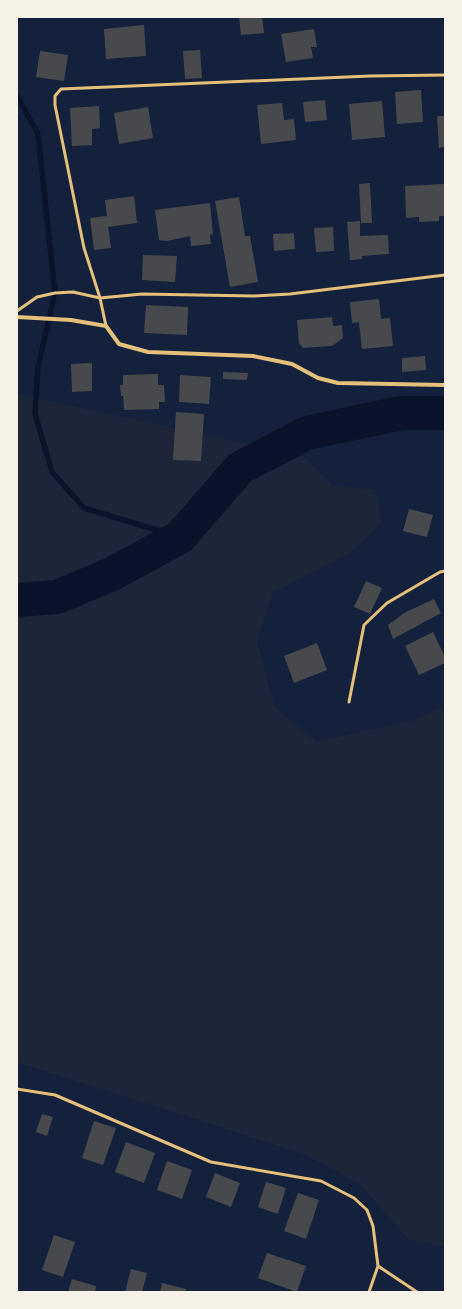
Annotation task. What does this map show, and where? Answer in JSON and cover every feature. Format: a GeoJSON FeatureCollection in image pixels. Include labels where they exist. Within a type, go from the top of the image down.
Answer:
{"type":"FeatureCollection","features":[{"type":"Feature","properties":{"kind":"street"},"geometry":{"type":"LineString","coordinates":[[17,316],[71,320],[106,326],[119,344],[148,352],[254,356],[292,364],[318,378],[338,383],[445,385]]}},
{"type":"Feature","properties":{"kind":"lane"},"geometry":{"type":"LineString","coordinates":[[106,326],[100,298],[84,248],[55,104],[55,96],[61,89],[370,76],[445,75]]}},
{"type":"Feature","properties":{"kind":"lane"},"geometry":{"type":"LineString","coordinates":[[17,310],[37,297],[55,293],[73,292],[100,298],[142,294],[254,296],[290,294],[445,275]]}},
{"type":"Feature","properties":{"kind":"lane"},"geometry":{"type":"LineString","coordinates":[[348,702],[364,625],[387,603],[440,572],[445,571]]}},
{"type":"Feature","properties":{"kind":"lane"},"geometry":{"type":"LineString","coordinates":[[17,1088],[55,1095],[211,1162],[321,1181],[354,1198],[367,1210],[373,1226],[378,1266],[370,1292]]}},
{"type":"Feature","properties":{"kind":"lane"},"geometry":{"type":"LineString","coordinates":[[378,1266],[417,1292]]}},
{"type":"Feature","properties":{"kind":"shaded area"},"geometry":{"type":"Polygon","coordinates":[[[17,394],[303,456],[332,485],[375,490],[382,522],[351,552],[273,593],[257,641],[274,706],[316,742],[418,719],[445,705],[445,1247],[408,1239],[360,1184],[304,1154],[17,1062],[17,394]]]}},
{"type":"Feature","properties":{"kind":"building"},"geometry":{"type":"Polygon","coordinates":[[[239,17],[262,17],[264,33],[241,35],[239,17]]]}},
{"type":"Feature","properties":{"kind":"building"},"geometry":{"type":"Polygon","coordinates":[[[144,25],[146,56],[106,59],[104,29],[144,25]]]}},
{"type":"Feature","properties":{"kind":"building"},"geometry":{"type":"Polygon","coordinates":[[[314,29],[317,47],[311,47],[313,58],[286,62],[281,34],[314,29]]]}},
{"type":"Feature","properties":{"kind":"building"},"geometry":{"type":"Polygon","coordinates":[[[200,50],[202,78],[185,79],[183,51],[200,50]]]}},
{"type":"Feature","properties":{"kind":"building"},"geometry":{"type":"Polygon","coordinates":[[[40,51],[68,55],[64,81],[36,77],[40,51]]]}},
{"type":"Feature","properties":{"kind":"building"},"geometry":{"type":"Polygon","coordinates":[[[421,90],[423,122],[397,124],[395,92],[421,90]]]}},
{"type":"Feature","properties":{"kind":"building"},"geometry":{"type":"Polygon","coordinates":[[[325,100],[327,120],[305,122],[303,102],[325,100]]]}},
{"type":"Feature","properties":{"kind":"building"},"geometry":{"type":"Polygon","coordinates":[[[382,101],[385,137],[352,140],[349,104],[382,101]]]}},
{"type":"Feature","properties":{"kind":"building"},"geometry":{"type":"Polygon","coordinates":[[[282,103],[284,120],[294,119],[296,140],[261,144],[257,105],[282,103]]]}},
{"type":"Feature","properties":{"kind":"building"},"geometry":{"type":"Polygon","coordinates":[[[99,106],[100,128],[92,129],[92,145],[72,146],[70,108],[99,106]]]}},
{"type":"Feature","properties":{"kind":"building"},"geometry":{"type":"Polygon","coordinates":[[[148,107],[153,138],[119,144],[114,113],[148,107]]]}},
{"type":"Feature","properties":{"kind":"building"},"geometry":{"type":"Polygon","coordinates":[[[437,116],[445,116],[445,147],[439,148],[437,116]]]}},
{"type":"Feature","properties":{"kind":"building"},"geometry":{"type":"Polygon","coordinates":[[[370,183],[372,223],[361,223],[359,184],[370,183]]]}},
{"type":"Feature","properties":{"kind":"building"},"geometry":{"type":"Polygon","coordinates":[[[445,184],[445,216],[439,216],[439,221],[419,222],[419,217],[406,218],[405,186],[445,184]]]}},
{"type":"Feature","properties":{"kind":"building"},"geometry":{"type":"Polygon","coordinates":[[[134,196],[137,223],[108,227],[111,248],[94,250],[90,218],[107,216],[105,200],[134,196]]]}},
{"type":"Feature","properties":{"kind":"building"},"geometry":{"type":"Polygon","coordinates":[[[239,197],[245,236],[250,236],[258,282],[230,287],[215,201],[239,197]]]}},
{"type":"Feature","properties":{"kind":"building"},"geometry":{"type":"Polygon","coordinates":[[[210,203],[213,234],[210,235],[211,244],[191,246],[190,236],[167,241],[159,240],[155,210],[210,203]]]}},
{"type":"Feature","properties":{"kind":"building"},"geometry":{"type":"Polygon","coordinates":[[[360,221],[360,236],[388,235],[389,254],[362,256],[362,259],[350,260],[347,222],[360,221]]]}},
{"type":"Feature","properties":{"kind":"building"},"geometry":{"type":"Polygon","coordinates":[[[333,227],[334,251],[316,252],[314,228],[333,227]]]}},
{"type":"Feature","properties":{"kind":"building"},"geometry":{"type":"Polygon","coordinates":[[[294,233],[295,249],[274,251],[273,234],[294,233]]]}},
{"type":"Feature","properties":{"kind":"building"},"geometry":{"type":"Polygon","coordinates":[[[143,255],[177,256],[175,282],[142,280],[143,255]]]}},
{"type":"Feature","properties":{"kind":"building"},"geometry":{"type":"Polygon","coordinates":[[[379,299],[381,319],[390,318],[393,346],[362,349],[359,322],[352,323],[350,302],[379,299]]]}},
{"type":"Feature","properties":{"kind":"building"},"geometry":{"type":"Polygon","coordinates":[[[146,305],[188,307],[187,335],[144,333],[146,305]]]}},
{"type":"Feature","properties":{"kind":"building"},"geometry":{"type":"Polygon","coordinates":[[[332,317],[333,326],[342,325],[343,338],[332,346],[303,348],[299,343],[297,320],[332,317]]]}},
{"type":"Feature","properties":{"kind":"building"},"geometry":{"type":"Polygon","coordinates":[[[425,356],[426,370],[402,372],[402,358],[425,356]]]}},
{"type":"Feature","properties":{"kind":"building"},"geometry":{"type":"Polygon","coordinates":[[[92,363],[92,391],[72,392],[71,364],[92,363]]]}},
{"type":"Feature","properties":{"kind":"building"},"geometry":{"type":"Polygon","coordinates":[[[223,372],[248,373],[247,380],[223,379],[223,372]]]}},
{"type":"Feature","properties":{"kind":"building"},"geometry":{"type":"Polygon","coordinates":[[[158,374],[158,385],[164,385],[165,402],[159,402],[159,409],[124,410],[123,396],[121,396],[120,385],[123,385],[123,375],[158,374]]]}},
{"type":"Feature","properties":{"kind":"building"},"geometry":{"type":"Polygon","coordinates":[[[180,375],[211,377],[209,404],[179,402],[180,375]]]}},
{"type":"Feature","properties":{"kind":"building"},"geometry":{"type":"Polygon","coordinates":[[[176,412],[204,414],[201,461],[173,460],[176,412]]]}},
{"type":"Feature","properties":{"kind":"building"},"geometry":{"type":"Polygon","coordinates":[[[409,509],[433,515],[427,537],[403,531],[409,509]]]}},
{"type":"Feature","properties":{"kind":"building"},"geometry":{"type":"Polygon","coordinates":[[[366,581],[382,588],[370,614],[354,607],[366,581]]]}},
{"type":"Feature","properties":{"kind":"building"},"geometry":{"type":"Polygon","coordinates":[[[434,599],[441,613],[393,639],[388,625],[404,613],[434,599]]]}},
{"type":"Feature","properties":{"kind":"building"},"geometry":{"type":"Polygon","coordinates":[[[433,632],[445,657],[445,663],[419,675],[405,646],[433,632]]]}},
{"type":"Feature","properties":{"kind":"building"},"geometry":{"type":"Polygon","coordinates":[[[317,643],[327,670],[294,683],[284,656],[317,643]]]}},
{"type":"Feature","properties":{"kind":"building"},"geometry":{"type":"Polygon","coordinates":[[[42,1114],[53,1117],[47,1136],[36,1132],[42,1114]]]}},
{"type":"Feature","properties":{"kind":"building"},"geometry":{"type":"Polygon","coordinates":[[[94,1121],[116,1128],[103,1165],[82,1158],[94,1121]]]}},
{"type":"Feature","properties":{"kind":"building"},"geometry":{"type":"Polygon","coordinates":[[[126,1142],[155,1153],[144,1183],[115,1172],[126,1142]]]}},
{"type":"Feature","properties":{"kind":"building"},"geometry":{"type":"Polygon","coordinates":[[[167,1161],[192,1170],[182,1199],[157,1190],[167,1161]]]}},
{"type":"Feature","properties":{"kind":"building"},"geometry":{"type":"Polygon","coordinates":[[[215,1173],[240,1183],[231,1207],[206,1197],[215,1173]]]}},
{"type":"Feature","properties":{"kind":"building"},"geometry":{"type":"Polygon","coordinates":[[[266,1182],[286,1188],[278,1214],[258,1207],[266,1182]]]}},
{"type":"Feature","properties":{"kind":"building"},"geometry":{"type":"Polygon","coordinates":[[[298,1193],[319,1200],[306,1239],[284,1231],[298,1193]]]}},
{"type":"Feature","properties":{"kind":"building"},"geometry":{"type":"Polygon","coordinates":[[[54,1235],[75,1242],[63,1277],[42,1270],[54,1235]]]}},
{"type":"Feature","properties":{"kind":"building"},"geometry":{"type":"Polygon","coordinates":[[[267,1253],[306,1266],[297,1292],[258,1278],[267,1253]]]}},
{"type":"Feature","properties":{"kind":"building"},"geometry":{"type":"Polygon","coordinates":[[[131,1269],[147,1273],[142,1292],[125,1292],[131,1269]]]}},
{"type":"Feature","properties":{"kind":"building"},"geometry":{"type":"Polygon","coordinates":[[[72,1279],[96,1286],[95,1292],[68,1292],[72,1279]]]}},
{"type":"Feature","properties":{"kind":"building"},"geometry":{"type":"Polygon","coordinates":[[[162,1283],[186,1289],[185,1292],[160,1292],[162,1283]]]}},
{"type":"Feature","properties":{"kind":"waterway"},"geometry":{"type":"LineString","coordinates":[[17,96],[38,134],[55,293],[38,367],[35,414],[52,472],[84,508],[180,537]]}},
{"type":"Feature","properties":{"kind":"waterway"},"geometry":{"type":"LineString","coordinates":[[17,600],[57,597],[112,574],[180,537],[240,468],[307,433],[401,413],[445,413]]}}]}
